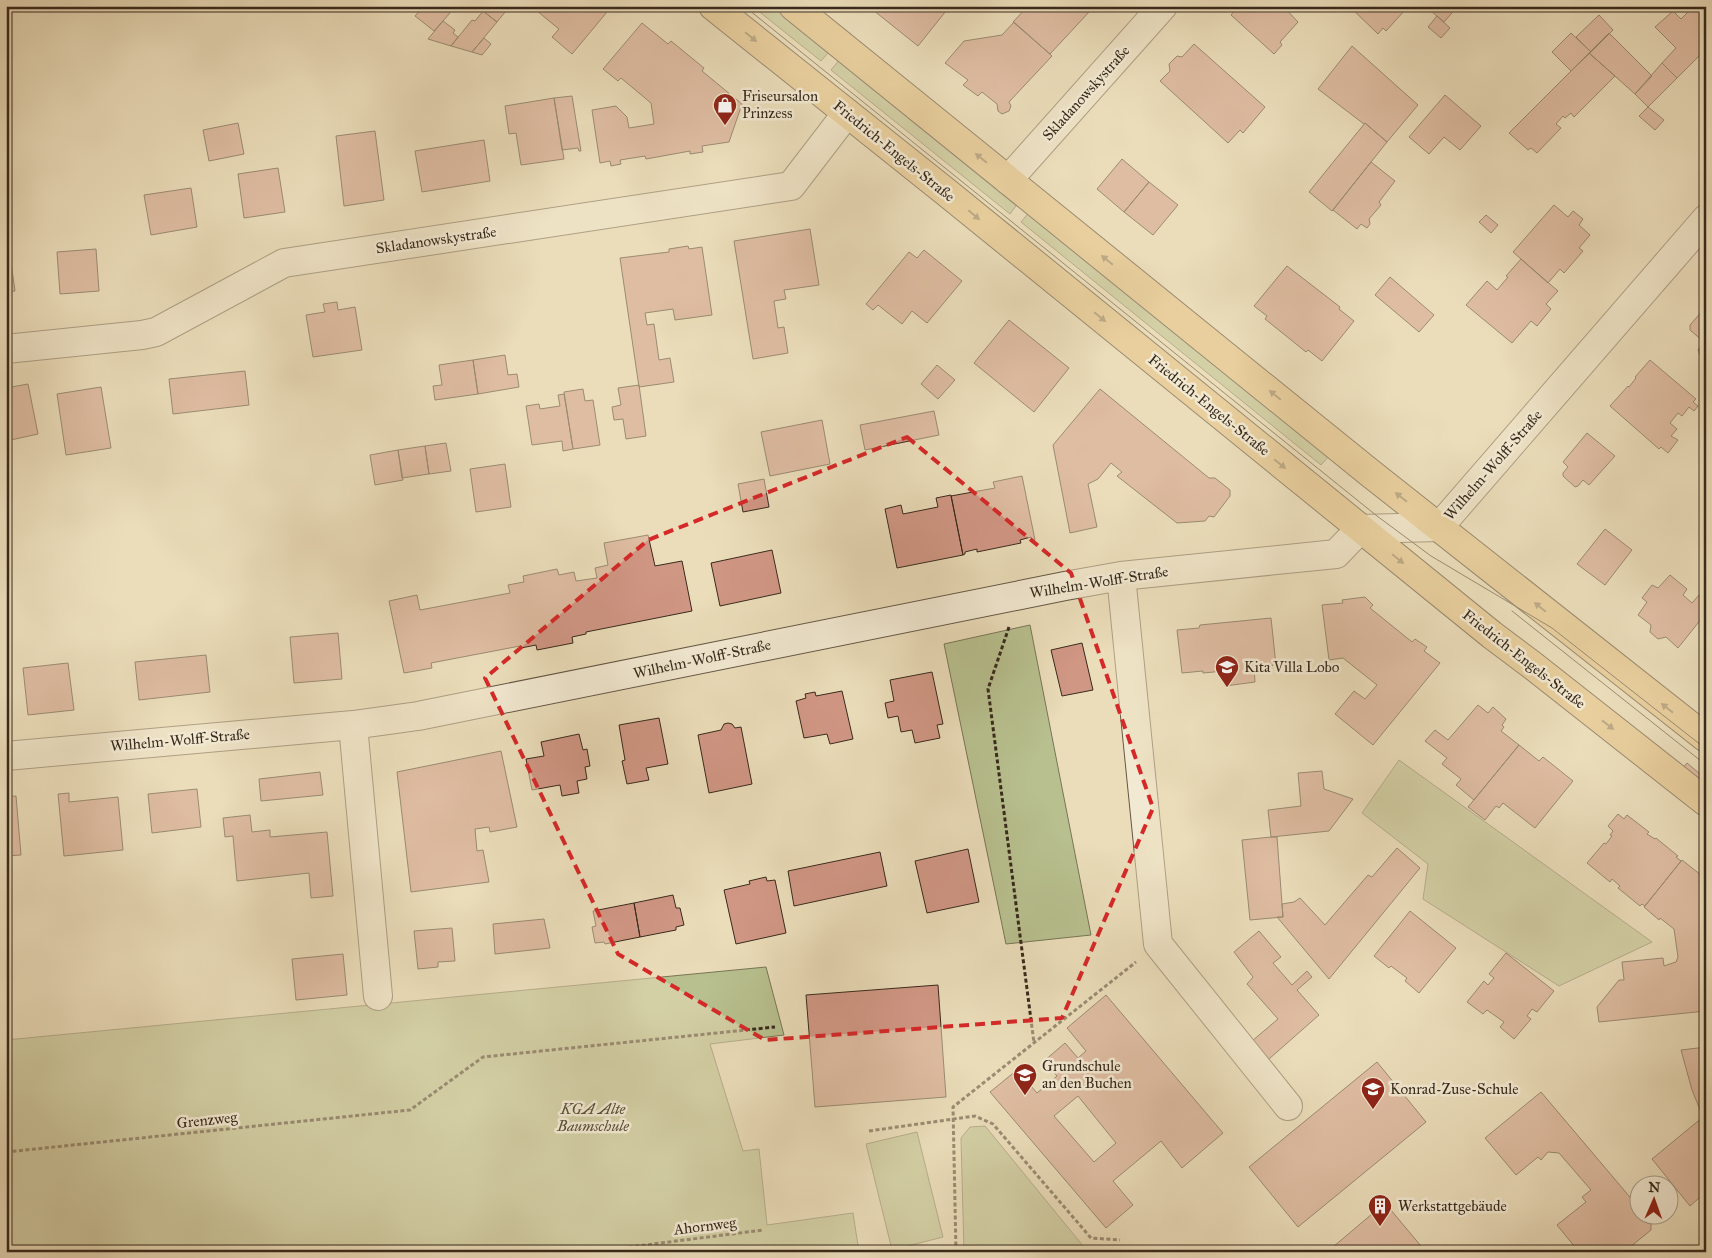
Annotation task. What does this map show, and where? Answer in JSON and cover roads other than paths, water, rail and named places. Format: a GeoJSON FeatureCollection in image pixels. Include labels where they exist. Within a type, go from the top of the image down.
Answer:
{"type":"FeatureCollection","features":[{"type":"Feature","properties":{"kind":"main road","name":"Friedrich-Engels-Straße"},"geometry":{"type":"LineString","coordinates":[[713,6],[1492,635],[1706,802]]}},
{"type":"Feature","properties":{"kind":"main road"},"geometry":{"type":"LineString","coordinates":[[793,6],[1439,527],[1706,738]]}},
{"type":"Feature","properties":{"kind":"street","name":"Skladanowskystraße"},"geometry":{"type":"LineString","coordinates":[[1008,180],[1163,6]]}},
{"type":"Feature","properties":{"kind":"street","name":"Skladanowskystraße"},"geometry":{"type":"LineString","coordinates":[[6,349],[156,332],[284,263],[791,186],[847,114]]}},
{"type":"Feature","properties":{"kind":"street","name":"Wilhelm-Wolff-Straße"},"geometry":{"type":"LineString","coordinates":[[6,756],[353,725],[418,716],[924,613],[1121,576],[1336,554],[1360,529],[1439,527],[1706,219]]}},
{"type":"Feature","properties":{"kind":"street"},"geometry":{"type":"LineString","coordinates":[[1121,576],[1158,944],[1288,1106]]}},
{"type":"Feature","properties":{"kind":"street"},"geometry":{"type":"LineString","coordinates":[[353,725],[378,996]]}},
{"type":"Feature","properties":{"kind":"tram line"},"geometry":{"type":"LineString","coordinates":[[744,6],[1377,516],[1431,556],[1552,628],[1706,749]]}},
{"type":"Feature","properties":{"kind":"tram line"},"geometry":{"type":"LineString","coordinates":[[1512,611],[1706,765]]}},
{"type":"Feature","properties":{"kind":"place","name":"Friseursalon Prinzess"},"geometry":{"type":"Point","coordinates":[725,126]}},
{"type":"Feature","properties":{"kind":"place","name":"Kita Villa Lobo"},"geometry":{"type":"Point","coordinates":[1227,688]}},
{"type":"Feature","properties":{"kind":"place","name":"Grundschule an den Buchen"},"geometry":{"type":"Point","coordinates":[1025,1096]}},
{"type":"Feature","properties":{"kind":"place","name":"Konrad-Zuse-Schule"},"geometry":{"type":"Point","coordinates":[1373,1110]}},
{"type":"Feature","properties":{"kind":"place","name":"Werkstattgebäude"},"geometry":{"type":"Point","coordinates":[1380,1227]}},
{"type":"Feature","properties":{"kind":"park label","name":"KGA Alte Baumschule"},"geometry":{"type":"Point","coordinates":[593,1118]}}]}
